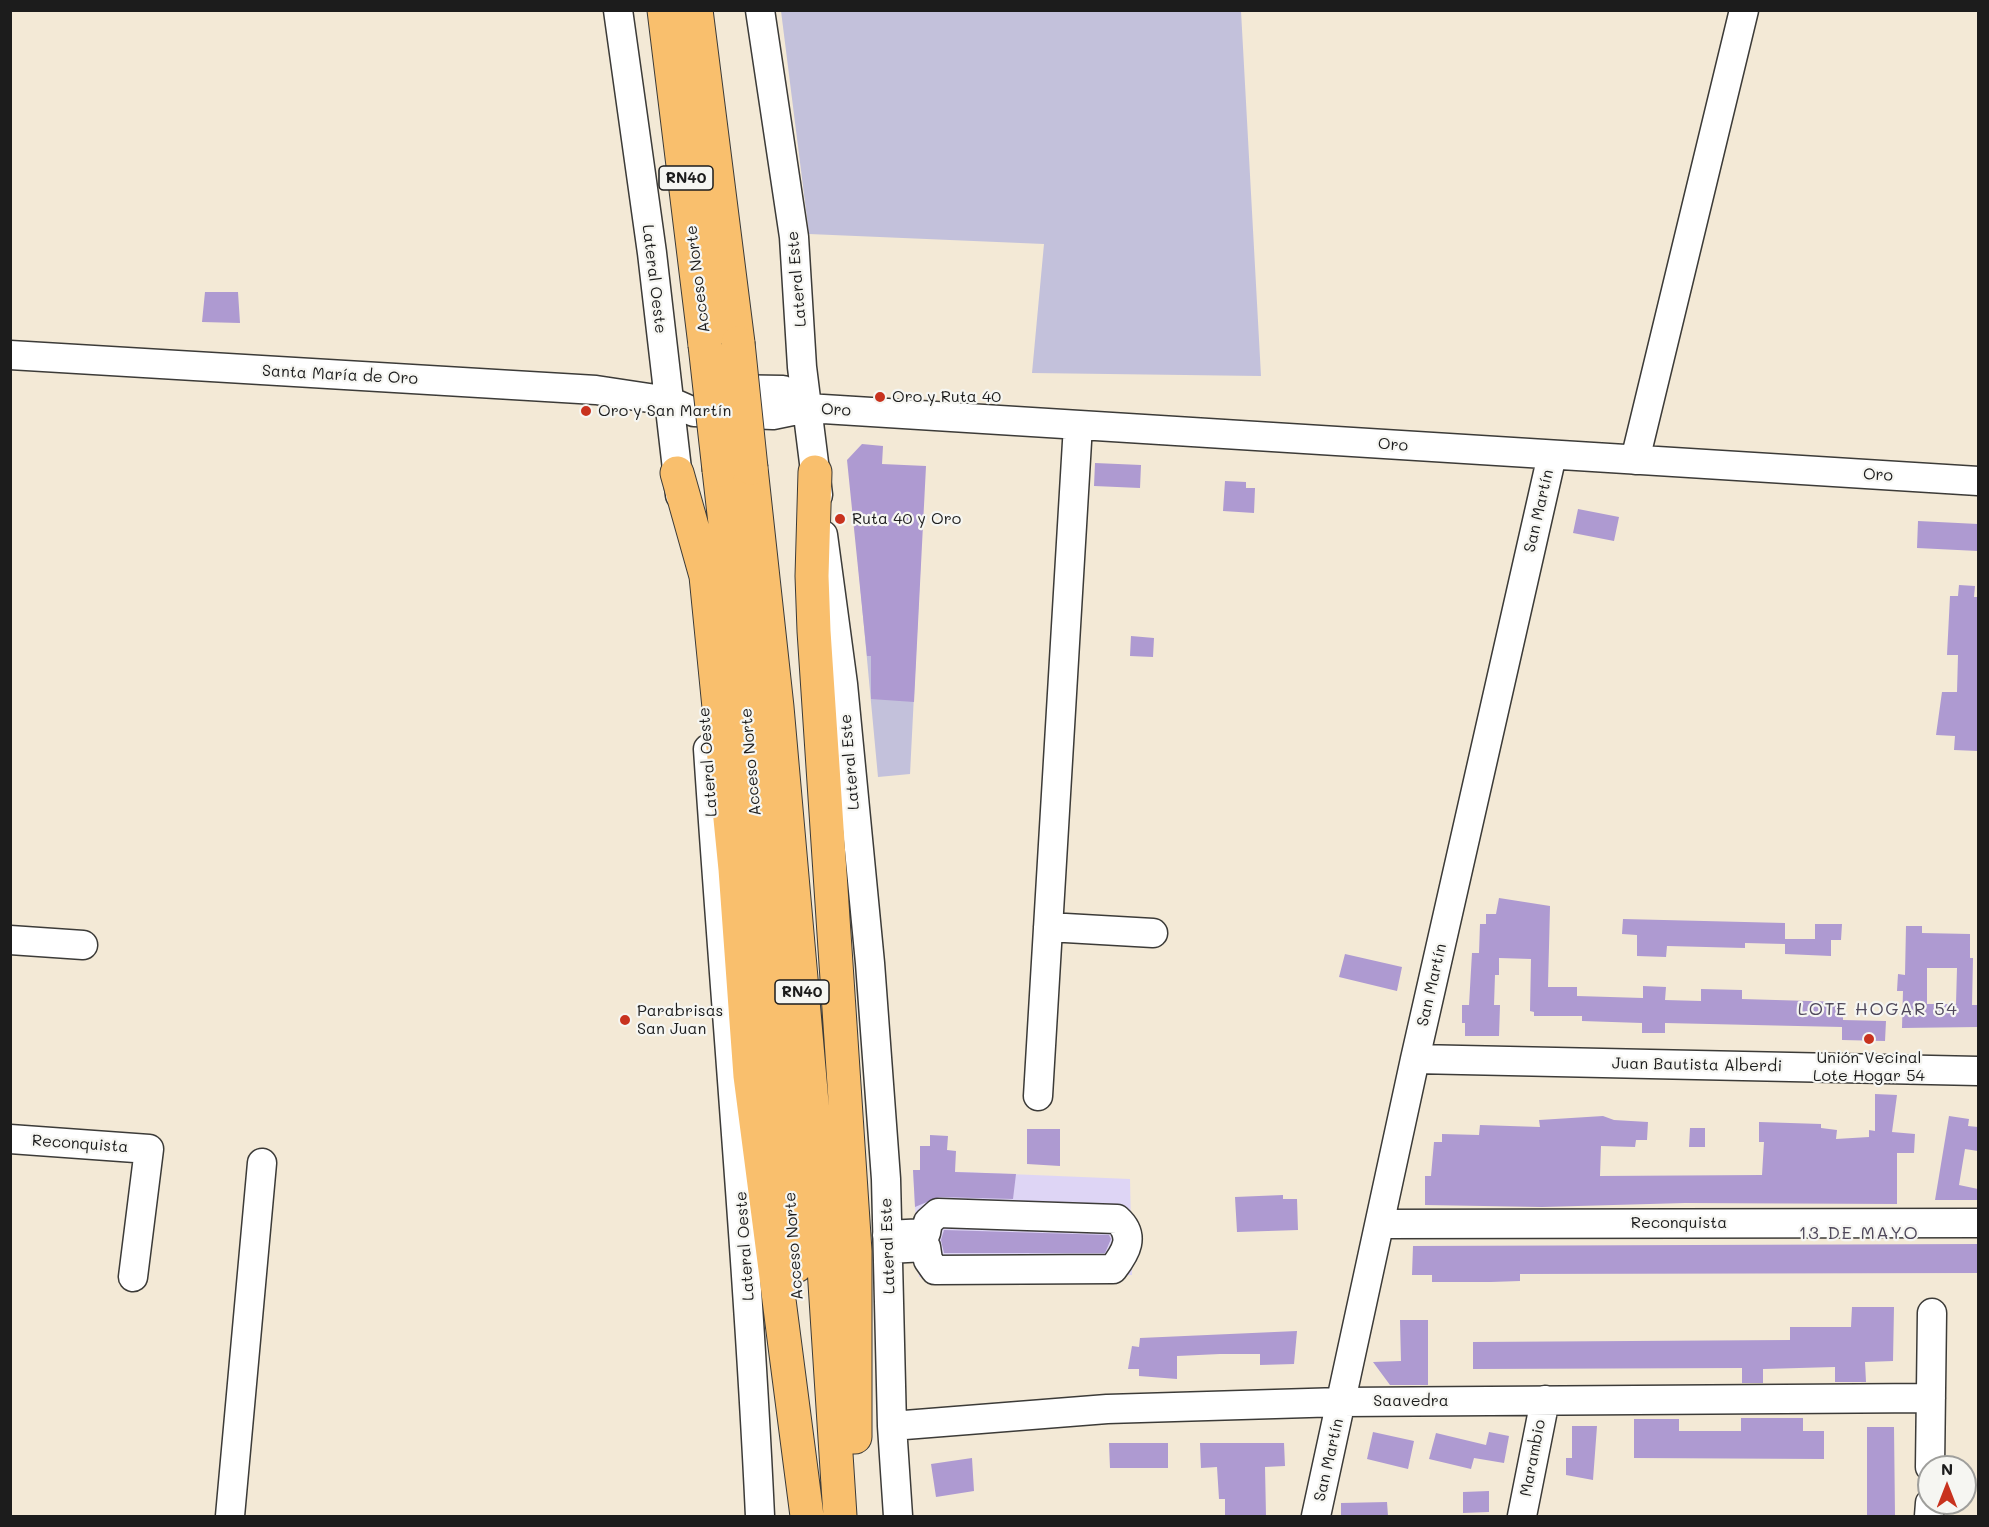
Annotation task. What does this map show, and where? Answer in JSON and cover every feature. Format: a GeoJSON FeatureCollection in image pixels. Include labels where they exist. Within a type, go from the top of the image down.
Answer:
{"type":"FeatureCollection","features":[{"type":"Feature","properties":{"kind":"highway","name":"Acceso Norte"},"geometry":{"type":"LineString","coordinates":[[664,10],[746,708],[788,1157],[798,1292],[808,1516]]}},
{"type":"Feature","properties":{"kind":"highway","name":"Acceso Norte"},"geometry":{"type":"LineString","coordinates":[[696,10],[738,343],[777,707],[817,1159],[840,1516]]}},
{"type":"Feature","properties":{"kind":"highway"},"geometry":{"type":"LineString","coordinates":[[815,472],[812,576],[814,631],[855,1251],[853,1516]]}},
{"type":"Feature","properties":{"kind":"highway"},"geometry":{"type":"LineString","coordinates":[[677,473],[706,576],[735,869],[750,1076],[808,1516]]}},
{"type":"Feature","properties":{"kind":"street","name":"Lateral Oeste"},"geometry":{"type":"LineString","coordinates":[[618,10],[652,253],[708,748],[719,927],[737,1123],[760,1516]]}},
{"type":"Feature","properties":{"kind":"street","name":"Lateral Este"},"geometry":{"type":"LineString","coordinates":[[760,10],[794,237],[807,408],[843,684],[870,963],[886,1179],[892,1426],[898,1516]]}},
{"type":"Feature","properties":{"kind":"street"},"geometry":{"type":"LineString","coordinates":[[1635,460],[1744,10]]}},
{"type":"Feature","properties":{"kind":"street","name":"Santa María de Oro"},"geometry":{"type":"LineString","coordinates":[[10,355],[596,390],[669,401]]}},
{"type":"Feature","properties":{"kind":"street","name":"Oro"},"geometry":{"type":"LineString","coordinates":[[669,401],[694,412],[773,415],[807,408],[1978,481]]}},
{"type":"Feature","properties":{"kind":"street"},"geometry":{"type":"LineString","coordinates":[[1038,1095],[1078,425]]}},
{"type":"Feature","properties":{"kind":"street","name":"San Martín"},"geometry":{"type":"LineString","coordinates":[[1316,1516],[1415,1059],[1552,455]]}},
{"type":"Feature","properties":{"kind":"street"},"geometry":{"type":"LineString","coordinates":[[1048,927],[1153,933]]}},
{"type":"Feature","properties":{"kind":"street"},"geometry":{"type":"LineString","coordinates":[[10,940],[82,945]]}},
{"type":"Feature","properties":{"kind":"street","name":"Juan Bautista Alberdi"},"geometry":{"type":"LineString","coordinates":[[1415,1059],[1978,1071]]}},
{"type":"Feature","properties":{"kind":"street","name":"Reconquista"},"geometry":{"type":"LineString","coordinates":[[10,1139],[149,1149],[132,1277]]}},
{"type":"Feature","properties":{"kind":"street"},"geometry":{"type":"LineString","coordinates":[[230,1516],[262,1163]]}},
{"type":"Feature","properties":{"kind":"street"},"geometry":{"type":"LineString","coordinates":[[938,1214],[1117,1219],[1126,1227],[1129,1235],[1126,1252],[1113,1269],[935,1270],[928,1260],[926,1246],[887,1242],[926,1233],[927,1222],[938,1214]]}},
{"type":"Feature","properties":{"kind":"street","name":"Reconquista"},"geometry":{"type":"LineString","coordinates":[[1380,1224],[1978,1223]]}},
{"type":"Feature","properties":{"kind":"street"},"geometry":{"type":"LineString","coordinates":[[1930,1455],[1932,1313]]}},
{"type":"Feature","properties":{"kind":"street","name":"Saavedra"},"geometry":{"type":"LineString","coordinates":[[892,1426],[1107,1409],[1342,1401],[1931,1398]]}},
{"type":"Feature","properties":{"kind":"street","name":"Marambio"},"geometry":{"type":"LineString","coordinates":[[1522,1516],[1545,1400]]}},
{"type":"Feature","properties":{"kind":"shaded area"},"geometry":{"type":"Polygon","coordinates":[[[781,11],[1241,11],[1261,376],[1032,373],[1044,244],[809,234],[781,11]]]}},
{"type":"Feature","properties":{"kind":"shaded area"},"geometry":{"type":"Polygon","coordinates":[[[857,552],[921,556],[910,774],[878,777],[857,552]]]}},
{"type":"Feature","properties":{"kind":"shaded area"},"geometry":{"type":"Polygon","coordinates":[[[913,1170],[1130,1179],[1132,1275],[919,1277],[913,1170]]]}},
{"type":"Feature","properties":{"kind":"building"},"geometry":{"type":"Polygon","coordinates":[[[205,292],[238,292],[240,323],[202,322],[205,292]]]}},
{"type":"Feature","properties":{"kind":"building"},"geometry":{"type":"Polygon","coordinates":[[[862,444],[883,446],[882,464],[926,466],[914,702],[871,699],[871,656],[867,656],[847,460],[862,444]]]}},
{"type":"Feature","properties":{"kind":"building"},"geometry":{"type":"Polygon","coordinates":[[[1095,463],[1141,465],[1140,488],[1094,486],[1095,463]]]}},
{"type":"Feature","properties":{"kind":"building"},"geometry":{"type":"Polygon","coordinates":[[[1225,481],[1246,482],[1246,488],[1255,488],[1254,513],[1223,511],[1225,481]]]}},
{"type":"Feature","properties":{"kind":"building"},"geometry":{"type":"Polygon","coordinates":[[[1578,509],[1619,517],[1614,541],[1573,533],[1578,509]]]}},
{"type":"Feature","properties":{"kind":"building"},"geometry":{"type":"Polygon","coordinates":[[[1918,521],[1978,524],[1978,551],[1917,548],[1918,521]]]}},
{"type":"Feature","properties":{"kind":"building"},"geometry":{"type":"Polygon","coordinates":[[[1959,585],[1975,586],[1974,597],[1978,597],[1978,751],[1954,750],[1955,736],[1936,735],[1942,692],[1957,692],[1958,655],[1947,655],[1950,596],[1958,596],[1959,585]]]}},
{"type":"Feature","properties":{"kind":"building"},"geometry":{"type":"Polygon","coordinates":[[[1131,636],[1154,638],[1153,657],[1130,656],[1131,636]]]}},
{"type":"Feature","properties":{"kind":"building"},"geometry":{"type":"Polygon","coordinates":[[[1499,898],[1550,906],[1548,987],[1577,987],[1577,996],[1643,998],[1643,986],[1666,987],[1665,1000],[1701,1001],[1701,989],[1742,990],[1742,999],[1843,1002],[1843,1020],[1886,1021],[1885,1041],[1842,1040],[1842,1027],[1665,1023],[1665,1033],[1642,1033],[1642,1023],[1582,1021],[1582,1016],[1534,1016],[1534,1012],[1530,1011],[1531,959],[1499,958],[1499,975],[1495,975],[1494,1005],[1500,1005],[1499,1036],[1465,1036],[1462,1005],[1469,1005],[1472,953],[1479,953],[1480,924],[1486,924],[1486,914],[1496,914],[1499,898]]]}},
{"type":"Feature","properties":{"kind":"building"},"geometry":{"type":"Polygon","coordinates":[[[1623,919],[1785,923],[1785,944],[1745,943],[1745,948],[1667,946],[1666,957],[1637,956],[1637,935],[1622,934],[1623,919]]]}},
{"type":"Feature","properties":{"kind":"building"},"geometry":{"type":"Polygon","coordinates":[[[1815,924],[1842,924],[1841,940],[1831,940],[1831,956],[1785,954],[1785,939],[1815,939],[1815,924]]]}},
{"type":"Feature","properties":{"kind":"building"},"geometry":{"type":"Polygon","coordinates":[[[1906,926],[1922,926],[1922,933],[1970,934],[1970,958],[1973,958],[1972,1005],[1978,1005],[1978,1027],[1902,1028],[1903,991],[1897,991],[1898,974],[1905,975],[1906,926]],[[1927,968],[1927,1004],[1956,1004],[1957,968],[1927,968]]]}},
{"type":"Feature","properties":{"kind":"building"},"geometry":{"type":"Polygon","coordinates":[[[1345,954],[1402,967],[1397,991],[1339,977],[1345,954]]]}},
{"type":"Feature","properties":{"kind":"building"},"geometry":{"type":"Polygon","coordinates":[[[1875,1094],[1897,1095],[1892,1132],[1915,1134],[1914,1153],[1897,1153],[1897,1204],[1685,1203],[1542,1207],[1425,1205],[1425,1176],[1431,1176],[1434,1142],[1442,1142],[1442,1134],[1479,1135],[1480,1125],[1540,1127],[1539,1120],[1603,1116],[1614,1120],[1648,1122],[1647,1140],[1636,1140],[1635,1147],[1601,1146],[1600,1176],[1762,1175],[1764,1142],[1759,1142],[1759,1122],[1821,1124],[1821,1128],[1837,1130],[1836,1139],[1869,1137],[1869,1130],[1875,1131],[1875,1094]]]}},
{"type":"Feature","properties":{"kind":"building"},"geometry":{"type":"Polygon","coordinates":[[[1949,1116],[1969,1119],[1968,1126],[1978,1127],[1978,1151],[1965,1149],[1959,1185],[1978,1189],[1978,1200],[1935,1200],[1949,1116]]]}},
{"type":"Feature","properties":{"kind":"building"},"geometry":{"type":"Polygon","coordinates":[[[1690,1128],[1705,1128],[1705,1147],[1689,1147],[1690,1128]]]}},
{"type":"Feature","properties":{"kind":"building"},"geometry":{"type":"Polygon","coordinates":[[[1027,1129],[1060,1129],[1060,1166],[1027,1164],[1027,1129]]]}},
{"type":"Feature","properties":{"kind":"building"},"geometry":{"type":"Polygon","coordinates":[[[930,1135],[948,1136],[947,1150],[956,1151],[955,1172],[1016,1174],[1013,1199],[939,1197],[915,1207],[913,1170],[920,1170],[920,1146],[930,1146],[930,1135]]]}},
{"type":"Feature","properties":{"kind":"building"},"geometry":{"type":"Polygon","coordinates":[[[1283,1195],[1283,1199],[1297,1199],[1298,1230],[1237,1232],[1235,1197],[1283,1195]]]}},
{"type":"Feature","properties":{"kind":"building"},"geometry":{"type":"Polygon","coordinates":[[[944,1230],[1109,1235],[1111,1239],[1105,1253],[944,1253],[941,1240],[944,1230]]]}},
{"type":"Feature","properties":{"kind":"building"},"geometry":{"type":"Polygon","coordinates":[[[1978,1244],[1978,1273],[1520,1274],[1520,1281],[1491,1282],[1432,1282],[1432,1275],[1412,1275],[1413,1246],[1978,1244]]]}},
{"type":"Feature","properties":{"kind":"building"},"geometry":{"type":"Polygon","coordinates":[[[1852,1307],[1894,1307],[1893,1361],[1865,1362],[1866,1382],[1835,1382],[1835,1367],[1763,1369],[1763,1383],[1742,1383],[1742,1368],[1473,1369],[1473,1342],[1790,1340],[1790,1327],[1851,1327],[1852,1307]]]}},
{"type":"Feature","properties":{"kind":"building"},"geometry":{"type":"Polygon","coordinates":[[[1400,1320],[1428,1320],[1428,1385],[1390,1385],[1373,1362],[1401,1361],[1400,1320]]]}},
{"type":"Feature","properties":{"kind":"building"},"geometry":{"type":"Polygon","coordinates":[[[1297,1331],[1294,1364],[1260,1365],[1260,1354],[1220,1354],[1177,1356],[1177,1379],[1139,1376],[1139,1369],[1128,1369],[1132,1346],[1139,1347],[1140,1338],[1297,1331]]]}},
{"type":"Feature","properties":{"kind":"building"},"geometry":{"type":"Polygon","coordinates":[[[1741,1418],[1803,1418],[1803,1431],[1824,1431],[1824,1459],[1634,1458],[1634,1419],[1679,1419],[1679,1431],[1741,1431],[1741,1418]]]}},
{"type":"Feature","properties":{"kind":"building"},"geometry":{"type":"Polygon","coordinates":[[[1572,1426],[1597,1426],[1593,1480],[1566,1475],[1566,1458],[1572,1458],[1572,1426]]]}},
{"type":"Feature","properties":{"kind":"building"},"geometry":{"type":"Polygon","coordinates":[[[1867,1427],[1894,1427],[1895,1516],[1867,1516],[1867,1427]]]}},
{"type":"Feature","properties":{"kind":"building"},"geometry":{"type":"Polygon","coordinates":[[[1373,1432],[1414,1441],[1408,1469],[1367,1459],[1373,1432]]]}},
{"type":"Feature","properties":{"kind":"building"},"geometry":{"type":"Polygon","coordinates":[[[1489,1432],[1509,1436],[1504,1463],[1474,1458],[1471,1469],[1429,1459],[1436,1433],[1486,1445],[1489,1432]]]}},
{"type":"Feature","properties":{"kind":"building"},"geometry":{"type":"Polygon","coordinates":[[[1109,1443],[1168,1443],[1168,1468],[1110,1468],[1109,1443]]]}},
{"type":"Feature","properties":{"kind":"building"},"geometry":{"type":"Polygon","coordinates":[[[1200,1443],[1284,1443],[1285,1466],[1265,1467],[1266,1516],[1225,1516],[1225,1499],[1219,1499],[1217,1467],[1201,1468],[1200,1443]]]}},
{"type":"Feature","properties":{"kind":"building"},"geometry":{"type":"Polygon","coordinates":[[[972,1458],[974,1491],[936,1497],[931,1464],[972,1458]]]}},
{"type":"Feature","properties":{"kind":"building"},"geometry":{"type":"Polygon","coordinates":[[[1489,1491],[1489,1512],[1463,1513],[1463,1492],[1489,1491]]]}},
{"type":"Feature","properties":{"kind":"building"},"geometry":{"type":"Polygon","coordinates":[[[1387,1502],[1388,1516],[1341,1516],[1341,1503],[1387,1502]]]}},
{"type":"Feature","properties":{"kind":"place","name":"Oro y Ruta 40"},"geometry":{"type":"Point","coordinates":[880,397]}},
{"type":"Feature","properties":{"kind":"place","name":"Oro y San Martín"},"geometry":{"type":"Point","coordinates":[586,411]}},
{"type":"Feature","properties":{"kind":"place","name":"Ruta 40 y Oro"},"geometry":{"type":"Point","coordinates":[840,519]}},
{"type":"Feature","properties":{"kind":"place","name":"Parabrisas San Juan"},"geometry":{"type":"Point","coordinates":[625,1020]}},
{"type":"Feature","properties":{"kind":"place","name":"Unión Vecinal Lote Hogar 54"},"geometry":{"type":"Point","coordinates":[1869,1039]}},
{"type":"Feature","properties":{"kind":"district","name":"LOTE HOGAR 54"},"geometry":{"type":"Point","coordinates":[1878,1009]}},
{"type":"Feature","properties":{"kind":"district","name":"13 DE MAYO"},"geometry":{"type":"Point","coordinates":[1859,1233]}}]}
